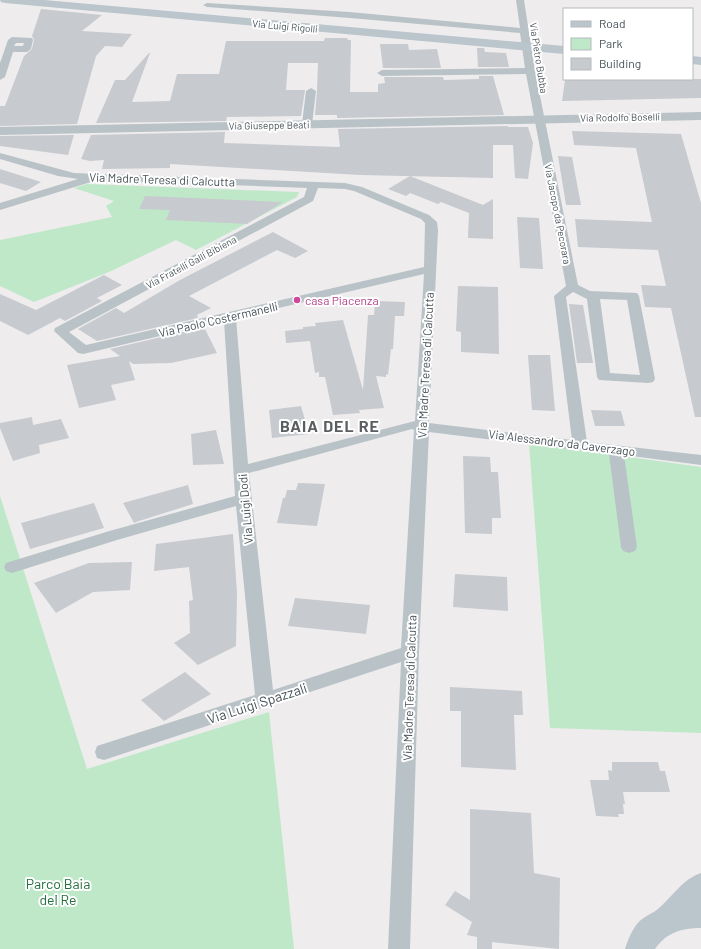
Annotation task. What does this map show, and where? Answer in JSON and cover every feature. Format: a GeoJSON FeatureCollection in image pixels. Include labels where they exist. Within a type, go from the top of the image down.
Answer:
{"type":"FeatureCollection","features":[{"type":"Feature","properties":{"kind":"main road","name":"Via Luigi Rigolli"},"geometry":{"type":"LineString","coordinates":[[5,0],[563,50]]}},
{"type":"Feature","properties":{"kind":"main road"},"geometry":{"type":"LineString","coordinates":[[640,949],[641,945],[653,929],[670,918],[701,886]]}},
{"type":"Feature","properties":{"kind":"main road"},"geometry":{"type":"LineString","coordinates":[[670,918],[689,913],[701,914]]}},
{"type":"Feature","properties":{"kind":"street","name":"Via Pietro Bubba"},"geometry":{"type":"LineString","coordinates":[[520,0],[523,31],[539,119]]}},
{"type":"Feature","properties":{"kind":"street"},"geometry":{"type":"LineString","coordinates":[[207,5],[350,15],[523,31]]}},
{"type":"Feature","properties":{"kind":"street"},"geometry":{"type":"LineString","coordinates":[[0,77],[10,49]]}},
{"type":"Feature","properties":{"kind":"street"},"geometry":{"type":"LineString","coordinates":[[382,73],[530,71]]}},
{"type":"Feature","properties":{"kind":"street"},"geometry":{"type":"LineString","coordinates":[[307,124],[311,91]]}},
{"type":"Feature","properties":{"kind":"street","name":"Via Rodolfo Boselli"},"geometry":{"type":"LineString","coordinates":[[539,119],[701,116]]}},
{"type":"Feature","properties":{"kind":"street","name":"Via Giuseppe Beati"},"geometry":{"type":"LineString","coordinates":[[0,131],[539,119]]}},
{"type":"Feature","properties":{"kind":"street","name":"Via Jacopo da Pecorara"},"geometry":{"type":"LineString","coordinates":[[539,119],[572,287]]}},
{"type":"Feature","properties":{"kind":"street","name":"Via Madre Teresa di Calcutta"},"geometry":{"type":"LineString","coordinates":[[0,156],[62,174],[97,177],[345,186],[358,189],[427,218],[432,224],[410,652],[399,949]]}},
{"type":"Feature","properties":{"kind":"street"},"geometry":{"type":"LineString","coordinates":[[0,206],[97,177]]}},
{"type":"Feature","properties":{"kind":"street","name":"Via Fratelli Galli Bibiena"},"geometry":{"type":"LineString","coordinates":[[60,331],[309,199],[313,185]]}},
{"type":"Feature","properties":{"kind":"street","name":"Via Paolo Costermanelli"},"geometry":{"type":"LineString","coordinates":[[60,331],[83,350],[230,317],[430,269]]}},
{"type":"Feature","properties":{"kind":"street"},"geometry":{"type":"LineString","coordinates":[[580,445],[560,296],[572,287],[588,295],[593,295],[633,296],[648,379],[604,377],[593,295]]}},
{"type":"Feature","properties":{"kind":"street","name":"Via Luigi Dodi"},"geometry":{"type":"LineString","coordinates":[[230,317],[243,499],[266,700]]}},
{"type":"Feature","properties":{"kind":"street"},"geometry":{"type":"LineString","coordinates":[[242,470],[407,426],[422,425]]}},
{"type":"Feature","properties":{"kind":"street","name":"Via Alessandro da Caverzago"},"geometry":{"type":"LineString","coordinates":[[422,425],[701,460]]}},
{"type":"Feature","properties":{"kind":"street"},"geometry":{"type":"LineString","coordinates":[[616,449],[629,546]]}},
{"type":"Feature","properties":{"kind":"street"},"geometry":{"type":"LineString","coordinates":[[12,567],[112,536],[243,499]]}},
{"type":"Feature","properties":{"kind":"street","name":"Via Luigi Spazzali"},"geometry":{"type":"LineString","coordinates":[[104,752],[410,652]]}},
{"type":"Feature","properties":{"kind":"green space"},"geometry":{"type":"Polygon","coordinates":[[[87,184],[299,192],[297,197],[196,250],[176,240],[109,272],[34,302],[0,286],[0,240],[112,217],[106,206],[114,201],[74,188],[87,184]]]}},
{"type":"Feature","properties":{"kind":"green space"},"geometry":{"type":"Polygon","coordinates":[[[529,443],[701,467],[701,733],[550,728],[529,443]]]}},
{"type":"Feature","properties":{"kind":"green space","name":"Parco Baia del Re"},"geometry":{"type":"Polygon","coordinates":[[[0,496],[87,769],[269,712],[294,949],[0,949],[0,496]]]}},
{"type":"Feature","properties":{"kind":"building"},"geometry":{"type":"Polygon","coordinates":[[[41,9],[102,15],[82,31],[132,34],[122,47],[105,46],[96,56],[77,124],[0,126],[0,106],[5,106],[24,56],[32,49],[34,40],[32,36],[41,9]]]}},
{"type":"Feature","properties":{"kind":"building"},"geometry":{"type":"Polygon","coordinates":[[[325,38],[347,38],[348,40],[351,40],[350,92],[378,92],[378,84],[385,83],[384,77],[443,77],[444,80],[479,79],[479,76],[493,76],[504,115],[337,118],[337,115],[315,115],[318,63],[288,63],[286,90],[305,90],[301,116],[227,117],[226,121],[96,123],[115,80],[125,80],[149,53],[132,102],[170,101],[177,74],[219,74],[226,41],[324,41],[325,38]]]}},
{"type":"Feature","properties":{"kind":"building"},"geometry":{"type":"Polygon","coordinates":[[[380,44],[408,44],[409,50],[437,49],[441,68],[383,68],[380,44]]]}},
{"type":"Feature","properties":{"kind":"building"},"geometry":{"type":"Polygon","coordinates":[[[477,48],[484,48],[485,52],[506,53],[509,67],[478,67],[477,48]]]}},
{"type":"Feature","properties":{"kind":"building"},"geometry":{"type":"Polygon","coordinates":[[[701,79],[701,98],[562,101],[565,80],[701,79]]]}},
{"type":"Feature","properties":{"kind":"building"},"geometry":{"type":"Polygon","coordinates":[[[508,126],[528,127],[533,143],[528,179],[515,178],[513,145],[493,145],[493,178],[360,175],[170,164],[170,168],[102,169],[104,160],[90,161],[81,159],[91,135],[225,132],[224,143],[340,147],[338,129],[508,126]]]}},
{"type":"Feature","properties":{"kind":"building"},"geometry":{"type":"Polygon","coordinates":[[[572,131],[681,134],[701,203],[701,417],[695,417],[671,308],[645,307],[641,285],[666,286],[658,250],[578,247],[575,219],[652,222],[636,148],[574,145],[572,131]]]}},
{"type":"Feature","properties":{"kind":"building"},"geometry":{"type":"Polygon","coordinates":[[[74,135],[68,155],[0,146],[0,136],[74,135]]]}},
{"type":"Feature","properties":{"kind":"building"},"geometry":{"type":"Polygon","coordinates":[[[558,156],[572,157],[581,205],[566,205],[558,156]]]}},
{"type":"Feature","properties":{"kind":"building"},"geometry":{"type":"Polygon","coordinates":[[[0,169],[41,182],[26,191],[0,183],[0,169]]]}},
{"type":"Feature","properties":{"kind":"building"},"geometry":{"type":"Polygon","coordinates":[[[410,176],[483,205],[493,199],[493,239],[468,238],[469,213],[441,202],[438,204],[410,193],[406,196],[388,189],[410,176]]]}},
{"type":"Feature","properties":{"kind":"building"},"geometry":{"type":"Polygon","coordinates":[[[145,196],[283,202],[247,224],[166,220],[170,210],[139,209],[145,196]]]}},
{"type":"Feature","properties":{"kind":"building"},"geometry":{"type":"Polygon","coordinates":[[[517,217],[539,218],[543,269],[520,268],[517,217]]]}},
{"type":"Feature","properties":{"kind":"building"},"geometry":{"type":"Polygon","coordinates":[[[273,232],[308,251],[295,258],[277,250],[189,296],[211,308],[197,315],[198,318],[97,341],[78,329],[116,308],[124,313],[180,280],[273,232]]]}},
{"type":"Feature","properties":{"kind":"building"},"geometry":{"type":"Polygon","coordinates":[[[104,275],[122,285],[97,298],[102,301],[65,321],[60,318],[28,335],[0,321],[0,294],[36,310],[104,275]]]}},
{"type":"Feature","properties":{"kind":"building"},"geometry":{"type":"Polygon","coordinates":[[[458,286],[498,287],[499,354],[461,352],[461,332],[456,331],[458,286]]]}},
{"type":"Feature","properties":{"kind":"building"},"geometry":{"type":"Polygon","coordinates":[[[375,301],[405,302],[404,316],[395,316],[393,349],[391,349],[388,375],[386,374],[386,377],[376,376],[384,408],[359,410],[360,413],[333,415],[325,377],[319,377],[319,372],[315,373],[310,341],[286,343],[285,331],[316,326],[315,323],[343,320],[363,390],[368,315],[374,315],[375,301]]]}},
{"type":"Feature","properties":{"kind":"building"},"geometry":{"type":"Polygon","coordinates":[[[569,304],[583,305],[593,363],[577,363],[569,304]]]}},
{"type":"Feature","properties":{"kind":"building"},"geometry":{"type":"Polygon","coordinates":[[[204,327],[217,353],[171,363],[133,364],[129,361],[135,380],[111,385],[116,400],[79,408],[67,365],[120,356],[110,349],[204,327]]]}},
{"type":"Feature","properties":{"kind":"building"},"geometry":{"type":"Polygon","coordinates":[[[528,355],[550,355],[555,411],[532,410],[528,355]]]}},
{"type":"Feature","properties":{"kind":"building"},"geometry":{"type":"Polygon","coordinates":[[[301,406],[309,434],[272,438],[269,410],[301,406]]]}},
{"type":"Feature","properties":{"kind":"building"},"geometry":{"type":"Polygon","coordinates":[[[591,410],[621,411],[625,426],[595,426],[591,410]]]}},
{"type":"Feature","properties":{"kind":"building"},"geometry":{"type":"Polygon","coordinates":[[[32,417],[33,425],[61,419],[69,438],[39,445],[40,453],[13,461],[0,428],[0,423],[32,417]]]}},
{"type":"Feature","properties":{"kind":"building"},"geometry":{"type":"Polygon","coordinates":[[[216,430],[224,464],[193,465],[191,434],[216,430]]]}},
{"type":"Feature","properties":{"kind":"building"},"geometry":{"type":"Polygon","coordinates":[[[463,456],[490,457],[491,472],[498,472],[501,518],[492,518],[492,534],[465,533],[463,456]]]}},
{"type":"Feature","properties":{"kind":"building"},"geometry":{"type":"Polygon","coordinates":[[[298,483],[325,484],[317,526],[277,523],[283,498],[285,498],[287,490],[296,490],[298,483]]]}},
{"type":"Feature","properties":{"kind":"building"},"geometry":{"type":"Polygon","coordinates":[[[188,485],[193,504],[134,523],[123,503],[188,485]]]}},
{"type":"Feature","properties":{"kind":"building"},"geometry":{"type":"Polygon","coordinates":[[[94,503],[104,528],[30,549],[21,523],[94,503]]]}},
{"type":"Feature","properties":{"kind":"building"},"geometry":{"type":"Polygon","coordinates":[[[233,534],[237,593],[236,646],[198,665],[174,643],[190,633],[189,601],[193,600],[189,567],[154,571],[156,544],[233,534]]]}},
{"type":"Feature","properties":{"kind":"building"},"geometry":{"type":"Polygon","coordinates":[[[132,562],[130,590],[93,592],[56,613],[34,583],[89,563],[132,562]]]}},
{"type":"Feature","properties":{"kind":"building"},"geometry":{"type":"Polygon","coordinates":[[[455,574],[507,577],[508,611],[453,607],[455,574]]]}},
{"type":"Feature","properties":{"kind":"building"},"geometry":{"type":"Polygon","coordinates":[[[295,598],[370,605],[366,634],[288,626],[295,598]]]}},
{"type":"Feature","properties":{"kind":"building"},"geometry":{"type":"Polygon","coordinates":[[[185,672],[211,694],[164,721],[141,700],[185,672]]]}},
{"type":"Feature","properties":{"kind":"building"},"geometry":{"type":"Polygon","coordinates":[[[450,687],[522,691],[523,715],[514,715],[516,770],[461,767],[461,711],[450,711],[450,687]]]}},
{"type":"Feature","properties":{"kind":"building"},"geometry":{"type":"Polygon","coordinates":[[[612,762],[658,762],[660,771],[665,771],[670,792],[623,792],[625,804],[623,804],[624,814],[618,814],[619,817],[596,816],[590,780],[609,780],[608,770],[612,771],[612,762]]]}},
{"type":"Feature","properties":{"kind":"building"},"geometry":{"type":"Polygon","coordinates":[[[470,809],[531,813],[534,873],[560,878],[559,949],[492,942],[492,949],[477,949],[477,937],[467,935],[472,922],[445,905],[455,891],[470,900],[470,809]]]}},
{"type":"Feature","properties":{"kind":"place","name":"casa Piacenza"},"geometry":{"type":"Point","coordinates":[297,300]}},
{"type":"Feature","properties":{"kind":"district","name":"BAIA DEL RE"},"geometry":{"type":"Point","coordinates":[330,425]}}]}
